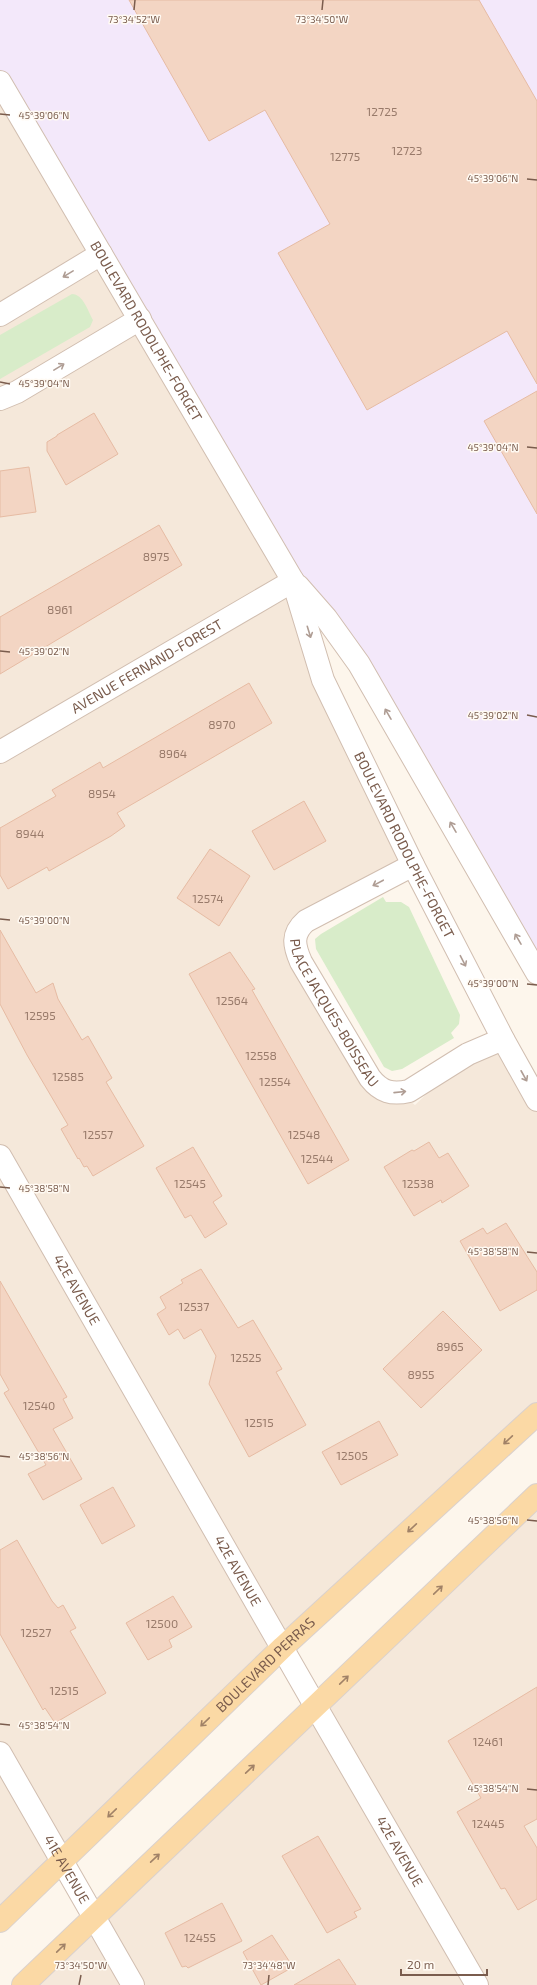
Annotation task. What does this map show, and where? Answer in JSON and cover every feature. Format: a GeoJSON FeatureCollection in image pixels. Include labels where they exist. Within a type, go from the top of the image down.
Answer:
{"type":"FeatureCollection","features":[{"type":"Feature","properties":{"kind":"main road","name":"BOULEVARD PERRAS"},"geometry":{"type":"LineString","coordinates":[[0,1921],[283,1647],[537,1414]]}},
{"type":"Feature","properties":{"kind":"main road"},"geometry":{"type":"LineString","coordinates":[[23,1985],[537,1495]]}},
{"type":"Feature","properties":{"kind":"street","name":"BOULEVARD RODOLPHE-FORGET"},"geometry":{"type":"LineString","coordinates":[[0,82],[293,581],[326,618],[359,664],[537,973]]}},
{"type":"Feature","properties":{"kind":"street"},"geometry":{"type":"LineString","coordinates":[[0,315],[101,254]]}},
{"type":"Feature","properties":{"kind":"street"},"geometry":{"type":"LineString","coordinates":[[0,399],[17,392],[140,319]]}},
{"type":"Feature","properties":{"kind":"street","name":"BOULEVARD RODOLPHE-FORGET"},"geometry":{"type":"LineString","coordinates":[[293,581],[323,680],[413,865],[503,1039],[537,1100]]}},
{"type":"Feature","properties":{"kind":"street","name":"AVENUE FERNAND-FOREST"},"geometry":{"type":"LineString","coordinates":[[0,752],[293,581]]}},
{"type":"Feature","properties":{"kind":"street","name":"PLACE JACQUES-BOISSEAU"},"geometry":{"type":"LineString","coordinates":[[413,865],[306,921],[298,928],[295,937],[296,950],[301,962],[370,1078],[378,1088],[387,1092],[399,1093],[408,1091],[468,1054],[503,1039]]}},
{"type":"Feature","properties":{"kind":"street","name":"42E AVENUE"},"geometry":{"type":"LineString","coordinates":[[0,1156],[477,1985]]}},
{"type":"Feature","properties":{"kind":"street","name":"41E AVENUE"},"geometry":{"type":"LineString","coordinates":[[0,1753],[133,1985]]}},
{"type":"Feature","properties":{"kind":"shaded area"},"geometry":{"type":"Polygon","coordinates":[[[0,0],[537,0],[537,973],[326,618],[0,82],[0,0]]]}},
{"type":"Feature","properties":{"kind":"shaded area"},"geometry":{"type":"Polygon","coordinates":[[[0,73],[276,551],[413,865],[295,937],[370,1078],[399,1093],[415,1105],[468,1054],[503,1039],[537,1100],[537,1416],[0,1921],[0,73]]]}},
{"type":"Feature","properties":{"kind":"shaded area"},"geometry":{"type":"Polygon","coordinates":[[[537,1495],[537,1985],[23,1985],[537,1495]]]}},
{"type":"Feature","properties":{"kind":"green space"},"geometry":{"type":"Polygon","coordinates":[[[72,294],[79,297],[87,308],[93,320],[90,327],[0,379],[0,335],[72,294]]]}},
{"type":"Feature","properties":{"kind":"green space"},"geometry":{"type":"Polygon","coordinates":[[[383,897],[386,902],[401,902],[409,907],[460,1015],[459,1024],[451,1033],[454,1038],[402,1069],[392,1071],[384,1067],[316,949],[315,939],[383,897]]]}},
{"type":"Feature","properties":{"kind":"building"},"geometry":{"type":"Polygon","coordinates":[[[129,0],[479,0],[537,101],[537,384],[507,331],[367,410],[278,253],[330,224],[265,110],[209,141],[129,0]]]}},
{"type":"Feature","properties":{"kind":"building"},"geometry":{"type":"Polygon","coordinates":[[[537,391],[537,514],[484,421],[537,391]]]}},
{"type":"Feature","properties":{"kind":"building"},"geometry":{"type":"Polygon","coordinates":[[[94,413],[118,454],[66,485],[47,451],[47,442],[94,413]]]}},
{"type":"Feature","properties":{"kind":"building"},"geometry":{"type":"Polygon","coordinates":[[[29,467],[36,512],[0,517],[0,471],[29,467]]]}},
{"type":"Feature","properties":{"kind":"building"},"geometry":{"type":"Polygon","coordinates":[[[159,525],[182,565],[0,674],[0,617],[159,525]]]}},
{"type":"Feature","properties":{"kind":"building"},"geometry":{"type":"Polygon","coordinates":[[[249,683],[272,723],[117,813],[125,826],[111,836],[49,871],[47,867],[8,889],[0,875],[0,828],[56,796],[52,790],[100,762],[103,768],[249,683]]]}},
{"type":"Feature","properties":{"kind":"building"},"geometry":{"type":"Polygon","coordinates":[[[304,801],[326,841],[274,870],[252,831],[304,801]]]}},
{"type":"Feature","properties":{"kind":"building"},"geometry":{"type":"Polygon","coordinates":[[[210,849],[250,876],[219,926],[177,898],[210,849]]]}},
{"type":"Feature","properties":{"kind":"building"},"geometry":{"type":"Polygon","coordinates":[[[0,930],[36,993],[53,983],[58,999],[82,1040],[88,1036],[112,1078],[106,1082],[144,1146],[93,1176],[87,1166],[84,1167],[79,1158],[78,1159],[61,1129],[68,1125],[27,1055],[0,1004],[0,930]]]}},
{"type":"Feature","properties":{"kind":"building"},"geometry":{"type":"Polygon","coordinates":[[[230,952],[255,989],[252,990],[349,1160],[308,1184],[189,974],[230,952]]]}},
{"type":"Feature","properties":{"kind":"building"},"geometry":{"type":"Polygon","coordinates":[[[429,1142],[439,1158],[448,1153],[469,1186],[442,1203],[441,1200],[414,1216],[384,1167],[412,1150],[414,1151],[429,1142]]]}},
{"type":"Feature","properties":{"kind":"building"},"geometry":{"type":"Polygon","coordinates":[[[193,1147],[222,1196],[213,1202],[227,1224],[205,1238],[191,1215],[185,1218],[156,1168],[193,1147]]]}},
{"type":"Feature","properties":{"kind":"building"},"geometry":{"type":"Polygon","coordinates":[[[506,1223],[537,1272],[537,1290],[500,1311],[460,1241],[483,1228],[487,1234],[506,1223]]]}},
{"type":"Feature","properties":{"kind":"building"},"geometry":{"type":"Polygon","coordinates":[[[201,1269],[238,1328],[253,1320],[282,1369],[276,1372],[306,1425],[249,1457],[209,1384],[216,1356],[201,1329],[184,1339],[178,1329],[169,1335],[157,1314],[166,1308],[160,1297],[183,1283],[181,1280],[201,1269]]]}},
{"type":"Feature","properties":{"kind":"building"},"geometry":{"type":"Polygon","coordinates":[[[0,1281],[67,1397],[63,1399],[73,1418],[53,1429],[82,1479],[43,1500],[28,1474],[46,1465],[4,1393],[9,1390],[0,1374],[0,1281]]]}},
{"type":"Feature","properties":{"kind":"building"},"geometry":{"type":"Polygon","coordinates":[[[443,1311],[482,1350],[421,1408],[383,1369],[443,1311]]]}},
{"type":"Feature","properties":{"kind":"building"},"geometry":{"type":"Polygon","coordinates":[[[379,1421],[398,1455],[341,1485],[322,1452],[379,1421]]]}},
{"type":"Feature","properties":{"kind":"building"},"geometry":{"type":"Polygon","coordinates":[[[113,1487],[135,1526],[102,1544],[80,1505],[113,1487]]]}},
{"type":"Feature","properties":{"kind":"building"},"geometry":{"type":"Polygon","coordinates":[[[17,1540],[52,1601],[58,1608],[63,1605],[76,1628],[70,1631],[106,1693],[55,1723],[45,1708],[43,1710],[0,1634],[0,1550],[17,1540]]]}},
{"type":"Feature","properties":{"kind":"building"},"geometry":{"type":"Polygon","coordinates":[[[173,1596],[192,1627],[169,1640],[172,1647],[148,1660],[126,1623],[173,1596]]]}},
{"type":"Feature","properties":{"kind":"building"},"geometry":{"type":"Polygon","coordinates":[[[537,1687],[537,1819],[524,1826],[537,1848],[537,1899],[518,1910],[505,1888],[501,1889],[457,1812],[481,1798],[448,1741],[537,1687]]]}},
{"type":"Feature","properties":{"kind":"building"},"geometry":{"type":"Polygon","coordinates":[[[318,1836],[361,1909],[354,1912],[357,1917],[327,1933],[282,1856],[318,1836]]]}},
{"type":"Feature","properties":{"kind":"building"},"geometry":{"type":"Polygon","coordinates":[[[222,1903],[242,1941],[188,1968],[186,1966],[182,1967],[165,1933],[222,1903]]]}},
{"type":"Feature","properties":{"kind":"building"},"geometry":{"type":"Polygon","coordinates":[[[272,1935],[293,1967],[261,1985],[243,1952],[272,1935]]]}},
{"type":"Feature","properties":{"kind":"building"},"geometry":{"type":"Polygon","coordinates":[[[339,1959],[356,1985],[294,1985],[339,1959]]]}}]}
